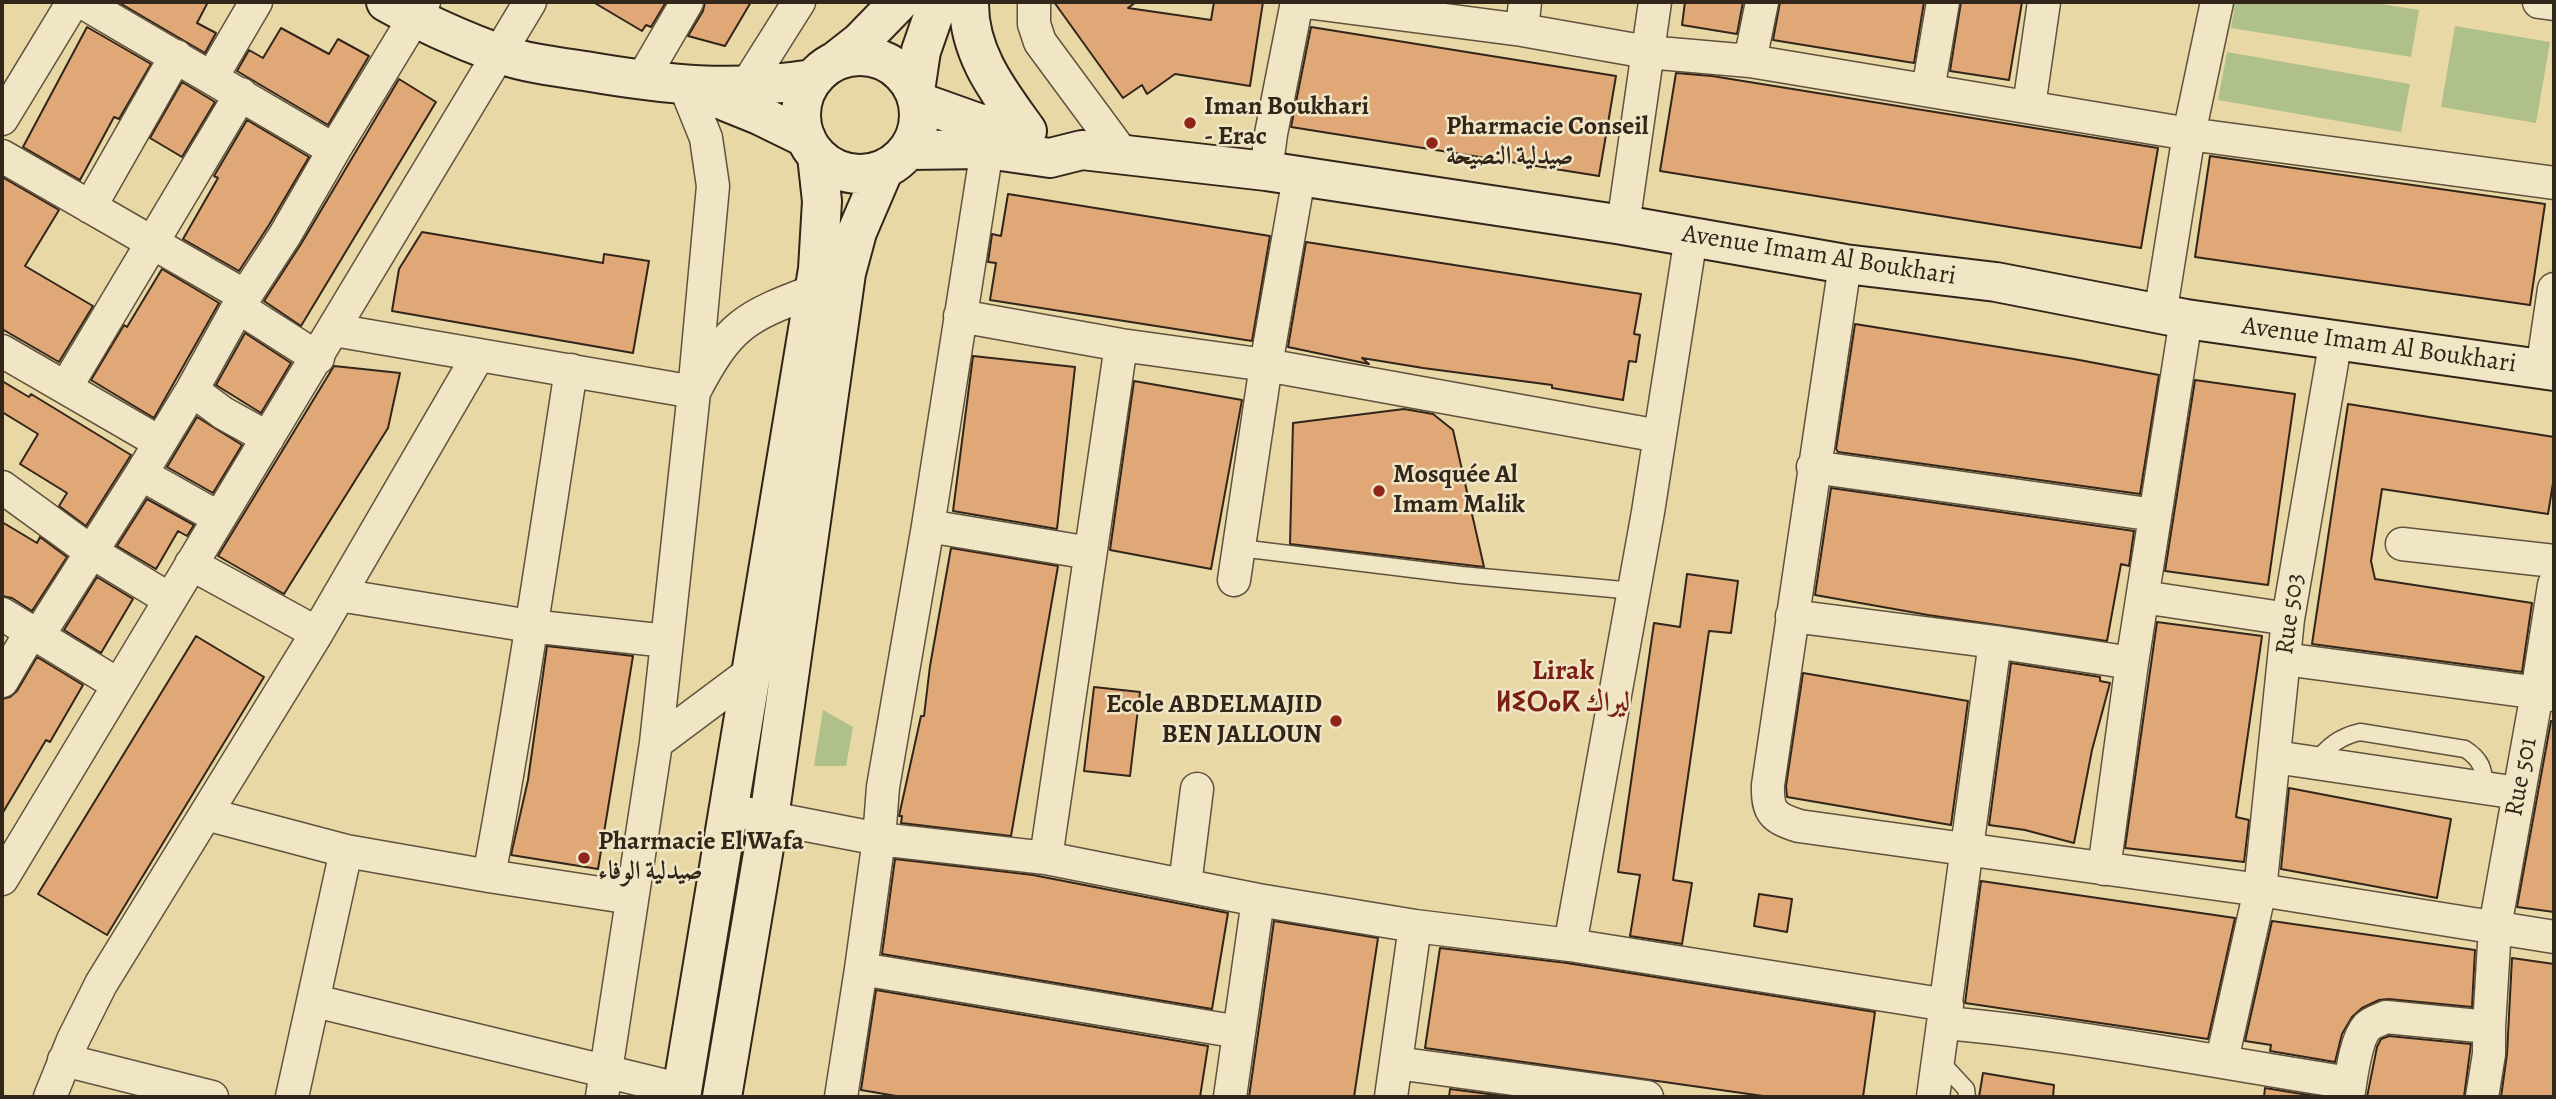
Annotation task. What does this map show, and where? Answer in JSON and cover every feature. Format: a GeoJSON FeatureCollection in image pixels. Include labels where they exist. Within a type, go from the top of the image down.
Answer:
{"type":"FeatureCollection","features":[{"type":"Feature","properties":{"kind":"main road"},"geometry":{"type":"LineString","coordinates":[[682,1094],[814,291],[822,223],[821,178],[801,124],[801,108],[825,70],[860,42],[899,2]]}},
{"type":"Feature","properties":{"kind":"main road"},"geometry":{"type":"LineString","coordinates":[[722,1097],[769,818],[846,273],[857,232],[896,160],[916,136],[919,122],[917,97],[921,51],[938,2]]}},
{"type":"Feature","properties":{"kind":"main road"},"geometry":{"type":"LineString","coordinates":[[969,2],[972,32],[984,68],[1027,131]]}},
{"type":"Feature","properties":{"kind":"main road"},"geometry":{"type":"LineString","coordinates":[[408,7],[498,54],[641,81],[685,86],[746,86],[825,70],[867,56],[882,60],[901,73],[917,97]]}},
{"type":"Feature","properties":{"kind":"main road"},"geometry":{"type":"LineString","coordinates":[[685,86],[750,111],[811,147],[838,170],[853,174],[896,160]]}},
{"type":"Feature","properties":{"kind":"main road","name":"Avenue Imam Al Boukhari"},"geometry":{"type":"LineString","coordinates":[[917,97],[978,122],[1054,135],[1082,150]]}},
{"type":"Feature","properties":{"kind":"main road","name":"Avenue Imam Al Boukhari"},"geometry":{"type":"LineString","coordinates":[[896,160],[987,149],[1050,158],[1082,150],[1122,153],[1283,174],[1623,225],[1845,264],[1997,282],[2173,317],[2548,371]]}},
{"type":"Feature","properties":{"kind":"street"},"geometry":{"type":"LineString","coordinates":[[2,119],[73,2]]}},
{"type":"Feature","properties":{"kind":"street"},"geometry":{"type":"LineString","coordinates":[[82,2],[334,150]]}},
{"type":"Feature","properties":{"kind":"street"},"geometry":{"type":"LineString","coordinates":[[212,77],[256,2]]}},
{"type":"Feature","properties":{"kind":"street"},"geometry":{"type":"LineString","coordinates":[[2,879],[530,2]]}},
{"type":"Feature","properties":{"kind":"street"},"geometry":{"type":"LineString","coordinates":[[641,81],[687,2]]}},
{"type":"Feature","properties":{"kind":"street"},"geometry":{"type":"LineString","coordinates":[[746,86],[799,2]]}},
{"type":"Feature","properties":{"kind":"street"},"geometry":{"type":"LineString","coordinates":[[1034,2],[1034,24],[1040,42],[1122,153]]}},
{"type":"Feature","properties":{"kind":"street"},"geometry":{"type":"LineString","coordinates":[[1234,580],[1266,365],[1283,174],[1271,134],[1297,2]]}},
{"type":"Feature","properties":{"kind":"street"},"geometry":{"type":"LineString","coordinates":[[1306,2],[1524,16],[1647,52],[1750,61],[2189,134],[2554,183]]}},
{"type":"Feature","properties":{"kind":"street"},"geometry":{"type":"LineString","coordinates":[[1623,225],[1655,2]]}},
{"type":"Feature","properties":{"kind":"street"},"geometry":{"type":"LineString","coordinates":[[1750,61],[1762,2]]}},
{"type":"Feature","properties":{"kind":"street"},"geometry":{"type":"LineString","coordinates":[[1928,90],[1943,2]]}},
{"type":"Feature","properties":{"kind":"street"},"geometry":{"type":"LineString","coordinates":[[2029,106],[2044,2]]}},
{"type":"Feature","properties":{"kind":"street"},"geometry":{"type":"LineString","coordinates":[[2104,869],[2155,514],[2189,134],[2217,2]]}},
{"type":"Feature","properties":{"kind":"street"},"geometry":{"type":"LineString","coordinates":[[2539,2],[2554,4]]}},
{"type":"Feature","properties":{"kind":"street"},"geometry":{"type":"LineString","coordinates":[[2,681],[141,474],[192,390],[241,302],[285,235],[334,150],[408,7]]}},
{"type":"Feature","properties":{"kind":"street"},"geometry":{"type":"LineString","coordinates":[[90,207],[176,56]]}},
{"type":"Feature","properties":{"kind":"street"},"geometry":{"type":"LineString","coordinates":[[604,1085],[656,743],[713,186],[706,138],[685,86]]}},
{"type":"Feature","properties":{"kind":"street"},"geometry":{"type":"LineString","coordinates":[[66,387],[241,94]]}},
{"type":"Feature","properties":{"kind":"street"},"geometry":{"type":"LineString","coordinates":[[841,1097],[879,839],[883,787],[928,526],[987,149]]}},
{"type":"Feature","properties":{"kind":"street"},"geometry":{"type":"LineString","coordinates":[[2,156],[153,243],[241,302],[317,358]]}},
{"type":"Feature","properties":{"kind":"street"},"geometry":{"type":"LineString","coordinates":[[1570,945],[1634,591],[1691,237]]}},
{"type":"Feature","properties":{"kind":"street"},"geometry":{"type":"LineString","coordinates":[[1845,264],[1768,785],[1767,797],[1772,813],[1783,821],[1799,826],[2260,890],[2554,937]]}},
{"type":"Feature","properties":{"kind":"street"},"geometry":{"type":"LineString","coordinates":[[2548,371],[2554,289]]}},
{"type":"Feature","properties":{"kind":"street"},"geometry":{"type":"LineString","coordinates":[[694,392],[710,361],[738,327],[770,307],[814,291]]}},
{"type":"Feature","properties":{"kind":"street"},"geometry":{"type":"LineString","coordinates":[[960,316],[1121,345],[1266,365],[1660,436]]}},
{"type":"Feature","properties":{"kind":"street"},"geometry":{"type":"LineString","coordinates":[[334,330],[694,392]]}},
{"type":"Feature","properties":{"kind":"street","name":"Rue 503"},"geometry":{"type":"LineString","coordinates":[[2222,1060],[2260,890],[2288,619],[2336,340]]}},
{"type":"Feature","properties":{"kind":"street"},"geometry":{"type":"LineString","coordinates":[[1046,858],[1121,345]]}},
{"type":"Feature","properties":{"kind":"street"},"geometry":{"type":"LineString","coordinates":[[2,352],[159,442]]}},
{"type":"Feature","properties":{"kind":"street"},"geometry":{"type":"LineString","coordinates":[[50,1097],[64,1060],[101,984],[317,633],[478,356]]}},
{"type":"Feature","properties":{"kind":"street"},"geometry":{"type":"LineString","coordinates":[[489,876],[513,745],[571,370]]}},
{"type":"Feature","properties":{"kind":"street"},"geometry":{"type":"LineString","coordinates":[[192,390],[223,413],[268,438]]}},
{"type":"Feature","properties":{"kind":"street"},"geometry":{"type":"LineString","coordinates":[[1814,467],[2155,514]]}},
{"type":"Feature","properties":{"kind":"street"},"geometry":{"type":"LineString","coordinates":[[141,474],[219,517]]}},
{"type":"Feature","properties":{"kind":"street"},"geometry":{"type":"LineString","coordinates":[[2,487],[90,551],[169,599]]}},
{"type":"Feature","properties":{"kind":"street"},"geometry":{"type":"LineString","coordinates":[[928,526],[1090,552]]}},
{"type":"Feature","properties":{"kind":"street"},"geometry":{"type":"LineString","coordinates":[[2402,544],[2554,561]]}},
{"type":"Feature","properties":{"kind":"street"},"geometry":{"type":"LineString","coordinates":[[191,564],[317,633]]}},
{"type":"Feature","properties":{"kind":"street","name":"Rue 501"},"geometry":{"type":"LineString","coordinates":[[2482,1097],[2489,1054],[2495,927],[2518,793],[2546,694],[2554,585]]}},
{"type":"Feature","properties":{"kind":"street"},"geometry":{"type":"LineString","coordinates":[[339,595],[530,626],[667,640]]}},
{"type":"Feature","properties":{"kind":"street"},"geometry":{"type":"LineString","coordinates":[[2143,597],[2288,619]]}},
{"type":"Feature","properties":{"kind":"street"},"geometry":{"type":"LineString","coordinates":[[2,614],[117,684]]}},
{"type":"Feature","properties":{"kind":"street"},"geometry":{"type":"LineString","coordinates":[[1792,616],[2132,663]]}},
{"type":"Feature","properties":{"kind":"street"},"geometry":{"type":"LineString","coordinates":[[1934,1097],[1995,642]]}},
{"type":"Feature","properties":{"kind":"street"},"geometry":{"type":"LineString","coordinates":[[2284,659],[2546,694]]}},
{"type":"Feature","properties":{"kind":"street"},"geometry":{"type":"LineString","coordinates":[[656,743],[751,671]]}},
{"type":"Feature","properties":{"kind":"street"},"geometry":{"type":"LineString","coordinates":[[2274,757],[2518,793]]}},
{"type":"Feature","properties":{"kind":"street"},"geometry":{"type":"LineString","coordinates":[[1185,885],[1197,789]]}},
{"type":"Feature","properties":{"kind":"street"},"geometry":{"type":"LineString","coordinates":[[729,810],[879,839],[1046,858],[1258,900],[1415,926],[1570,945],[1946,1014],[1990,1027],[2222,1060],[2349,1090],[2362,1034],[2370,1024],[2378,1020],[2386,1017],[2489,1027]]}},
{"type":"Feature","properties":{"kind":"street"},"geometry":{"type":"LineString","coordinates":[[206,814],[346,851],[632,898]]}},
{"type":"Feature","properties":{"kind":"street"},"geometry":{"type":"LineString","coordinates":[[292,1097],[346,851]]}},
{"type":"Feature","properties":{"kind":"street"},"geometry":{"type":"LineString","coordinates":[[1230,1097],[1258,900]]}},
{"type":"Feature","properties":{"kind":"street"},"geometry":{"type":"LineString","coordinates":[[1391,1097],[1415,926]]}},
{"type":"Feature","properties":{"kind":"street"},"geometry":{"type":"LineString","coordinates":[[861,969],[1239,1032]]}},
{"type":"Feature","properties":{"kind":"street"},"geometry":{"type":"LineString","coordinates":[[315,1002],[604,1085],[682,1094]]}},
{"type":"Feature","properties":{"kind":"street"},"geometry":{"type":"LineString","coordinates":[[64,1060],[212,1097]]}},
{"type":"Feature","properties":{"kind":"street"},"geometry":{"type":"LineString","coordinates":[[1396,1063],[1647,1097]]}},
{"type":"Feature","properties":{"kind":"lane"},"geometry":{"type":"LineString","coordinates":[[1240,548],[1461,575],[1634,591]]}},
{"type":"Feature","properties":{"kind":"lane"},"geometry":{"type":"LineString","coordinates":[[1939,1060],[1966,1089],[1967,1097]]}},
{"type":"Feature","properties":{"kind":"green space"},"geometry":{"type":"Polygon","coordinates":[[[2235,2],[2369,2],[2419,10],[2411,57],[2231,28],[2235,2]]]}},
{"type":"Feature","properties":{"kind":"green space"},"geometry":{"type":"Polygon","coordinates":[[[2455,26],[2550,42],[2536,123],[2441,107],[2455,26]]]}},
{"type":"Feature","properties":{"kind":"green space"},"geometry":{"type":"Polygon","coordinates":[[[2227,52],[2410,84],[2401,132],[2218,100],[2227,52]]]}},
{"type":"Feature","properties":{"kind":"green space"},"geometry":{"type":"Polygon","coordinates":[[[823,710],[853,727],[846,766],[814,766],[823,710]]]}},
{"type":"Feature","properties":{"kind":"building"},"geometry":{"type":"Polygon","coordinates":[[[118,2],[208,2],[197,23],[216,33],[205,53],[118,2]]]}},
{"type":"Feature","properties":{"kind":"building"},"geometry":{"type":"Polygon","coordinates":[[[593,2],[666,2],[651,27],[646,25],[642,31],[593,2]]]}},
{"type":"Feature","properties":{"kind":"building"},"geometry":{"type":"Polygon","coordinates":[[[705,2],[751,2],[725,46],[688,36],[703,11],[705,2]]]}},
{"type":"Feature","properties":{"kind":"building"},"geometry":{"type":"Polygon","coordinates":[[[1054,2],[1136,2],[1128,8],[1211,20],[1214,2],[1263,2],[1250,86],[1175,74],[1147,94],[1142,85],[1123,98],[1054,2]]]}},
{"type":"Feature","properties":{"kind":"building"},"geometry":{"type":"Polygon","coordinates":[[[1685,2],[1743,2],[1737,34],[1682,25],[1685,2]]]}},
{"type":"Feature","properties":{"kind":"building"},"geometry":{"type":"Polygon","coordinates":[[[1780,2],[1924,2],[1914,63],[1773,40],[1780,2]]]}},
{"type":"Feature","properties":{"kind":"building"},"geometry":{"type":"Polygon","coordinates":[[[1961,2],[2022,2],[2009,80],[1950,71],[1961,2]]]}},
{"type":"Feature","properties":{"kind":"building"},"geometry":{"type":"Polygon","coordinates":[[[87,27],[151,64],[119,119],[114,117],[80,180],[23,147],[87,27]]]}},
{"type":"Feature","properties":{"kind":"building"},"geometry":{"type":"Polygon","coordinates":[[[1311,27],[1616,76],[1599,176],[1291,127],[1311,27]]]}},
{"type":"Feature","properties":{"kind":"building"},"geometry":{"type":"Polygon","coordinates":[[[281,28],[329,54],[338,39],[369,56],[328,125],[237,71],[249,50],[263,58],[281,28]]]}},
{"type":"Feature","properties":{"kind":"building"},"geometry":{"type":"Polygon","coordinates":[[[1676,73],[1712,76],[2158,148],[2141,248],[1660,171],[1676,73]]]}},
{"type":"Feature","properties":{"kind":"building"},"geometry":{"type":"Polygon","coordinates":[[[399,79],[436,102],[301,326],[264,301],[399,79]]]}},
{"type":"Feature","properties":{"kind":"building"},"geometry":{"type":"Polygon","coordinates":[[[182,82],[215,102],[182,157],[150,138],[182,82]]]}},
{"type":"Feature","properties":{"kind":"building"},"geometry":{"type":"Polygon","coordinates":[[[247,120],[309,157],[239,271],[183,239],[218,178],[214,176],[247,120]]]}},
{"type":"Feature","properties":{"kind":"building"},"geometry":{"type":"Polygon","coordinates":[[[2210,156],[2545,204],[2530,305],[2195,257],[2210,156]]]}},
{"type":"Feature","properties":{"kind":"building"},"geometry":{"type":"Polygon","coordinates":[[[2,177],[59,210],[25,266],[93,306],[59,362],[2,329],[2,177]]]}},
{"type":"Feature","properties":{"kind":"building"},"geometry":{"type":"Polygon","coordinates":[[[1008,194],[1270,236],[1252,341],[990,300],[996,263],[988,262],[992,234],[1001,236],[1008,194]]]}},
{"type":"Feature","properties":{"kind":"building"},"geometry":{"type":"Polygon","coordinates":[[[422,232],[603,263],[604,254],[649,261],[633,353],[392,311],[399,269],[422,232]]]}},
{"type":"Feature","properties":{"kind":"building"},"geometry":{"type":"Polygon","coordinates":[[[1306,242],[1641,294],[1634,334],[1640,335],[1636,362],[1629,361],[1623,400],[1552,388],[1552,385],[1362,358],[1369,364],[1288,347],[1306,242]]]}},
{"type":"Feature","properties":{"kind":"building"},"geometry":{"type":"Polygon","coordinates":[[[162,269],[219,303],[154,418],[91,380],[162,269]]]}},
{"type":"Feature","properties":{"kind":"building"},"geometry":{"type":"Polygon","coordinates":[[[1855,324],[2159,375],[2140,494],[1838,452],[1836,449],[1855,324]]]}},
{"type":"Feature","properties":{"kind":"building"},"geometry":{"type":"Polygon","coordinates":[[[245,333],[291,363],[261,413],[216,385],[245,333]]]}},
{"type":"Feature","properties":{"kind":"building"},"geometry":{"type":"Polygon","coordinates":[[[973,356],[1075,367],[1057,529],[953,511],[973,356]]]}},
{"type":"Feature","properties":{"kind":"building"},"geometry":{"type":"Polygon","coordinates":[[[334,366],[400,373],[388,428],[284,594],[218,556],[334,366]]]}},
{"type":"Feature","properties":{"kind":"building"},"geometry":{"type":"Polygon","coordinates":[[[2195,380],[2295,394],[2268,585],[2165,571],[2195,380]]]}},
{"type":"Feature","properties":{"kind":"building"},"geometry":{"type":"Polygon","coordinates":[[[2,381],[29,397],[31,394],[131,455],[86,526],[59,506],[67,493],[20,464],[38,434],[2,412],[2,381]]]}},
{"type":"Feature","properties":{"kind":"building"},"geometry":{"type":"Polygon","coordinates":[[[1134,381],[1242,400],[1211,569],[1110,550],[1134,381]]]}},
{"type":"Feature","properties":{"kind":"building"},"geometry":{"type":"Polygon","coordinates":[[[2348,404],[2554,437],[2554,477],[2548,514],[2382,489],[2371,561],[2375,579],[2532,603],[2522,672],[2312,644],[2348,404]]]}},
{"type":"Feature","properties":{"kind":"building","name":"Mosquée Al Imam Malik"},"geometry":{"type":"Polygon","coordinates":[[[1404,409],[1433,414],[1453,430],[1484,567],[1290,544],[1293,423],[1404,409]]]}},
{"type":"Feature","properties":{"kind":"building"},"geometry":{"type":"Polygon","coordinates":[[[197,417],[242,445],[213,493],[167,467],[197,417]]]}},
{"type":"Feature","properties":{"kind":"building"},"geometry":{"type":"Polygon","coordinates":[[[1831,488],[2134,531],[2129,566],[2121,564],[2107,641],[1928,615],[1815,595],[1831,488]]]}},
{"type":"Feature","properties":{"kind":"building"},"geometry":{"type":"Polygon","coordinates":[[[147,499],[194,525],[187,536],[178,531],[156,569],[117,546],[147,499]]]}},
{"type":"Feature","properties":{"kind":"building"},"geometry":{"type":"Polygon","coordinates":[[[2,522],[37,543],[40,537],[67,557],[32,611],[12,598],[2,596],[2,522]]]}},
{"type":"Feature","properties":{"kind":"building"},"geometry":{"type":"Polygon","coordinates":[[[951,548],[1058,566],[1011,836],[901,823],[902,816],[899,816],[921,716],[924,716],[951,548]]]}},
{"type":"Feature","properties":{"kind":"building"},"geometry":{"type":"Polygon","coordinates":[[[1687,574],[1738,581],[1731,633],[1709,631],[1673,880],[1692,883],[1682,944],[1630,936],[1640,875],[1618,872],[1654,623],[1680,627],[1687,574]]]}},
{"type":"Feature","properties":{"kind":"building"},"geometry":{"type":"Polygon","coordinates":[[[97,577],[133,599],[101,653],[64,630],[97,577]]]}},
{"type":"Feature","properties":{"kind":"building"},"geometry":{"type":"Polygon","coordinates":[[[2157,622],[2262,636],[2236,817],[2249,820],[2244,862],[2125,848],[2157,622]]]}},
{"type":"Feature","properties":{"kind":"building"},"geometry":{"type":"Polygon","coordinates":[[[196,636],[264,677],[107,935],[38,894],[196,636]]]}},
{"type":"Feature","properties":{"kind":"building"},"geometry":{"type":"Polygon","coordinates":[[[547,646],[633,656],[598,869],[511,855],[528,780],[547,646]]]}},
{"type":"Feature","properties":{"kind":"building"},"geometry":{"type":"Polygon","coordinates":[[[37,657],[83,685],[50,742],[46,740],[2,814],[2,699],[17,691],[37,657]]]}},
{"type":"Feature","properties":{"kind":"building"},"geometry":{"type":"Polygon","coordinates":[[[2011,663],[2100,677],[2100,681],[2110,683],[2092,750],[2074,843],[2025,830],[1989,825],[2011,663]]]}},
{"type":"Feature","properties":{"kind":"building"},"geometry":{"type":"Polygon","coordinates":[[[1803,673],[1968,701],[1951,825],[1787,797],[1786,786],[1803,673]]]}},
{"type":"Feature","properties":{"kind":"building"},"geometry":{"type":"Polygon","coordinates":[[[1094,687],[1140,692],[1130,776],[1084,771],[1094,687]]]}},
{"type":"Feature","properties":{"kind":"building"},"geometry":{"type":"Polygon","coordinates":[[[2551,721],[2554,721],[2554,912],[2517,907],[2551,721]]]}},
{"type":"Feature","properties":{"kind":"building"},"geometry":{"type":"Polygon","coordinates":[[[2289,788],[2451,819],[2437,898],[2281,869],[2289,788]]]}},
{"type":"Feature","properties":{"kind":"building"},"geometry":{"type":"Polygon","coordinates":[[[895,859],[1033,875],[1228,913],[1212,1009],[882,954],[895,859]]]}},
{"type":"Feature","properties":{"kind":"building"},"geometry":{"type":"Polygon","coordinates":[[[1981,881],[2235,918],[2208,1039],[1965,1003],[1981,881]]]}},
{"type":"Feature","properties":{"kind":"building"},"geometry":{"type":"Polygon","coordinates":[[[1759,894],[1792,899],[1787,932],[1754,926],[1759,894]]]}},
{"type":"Feature","properties":{"kind":"building"},"geometry":{"type":"Polygon","coordinates":[[[1274,921],[1378,938],[1354,1097],[1249,1097],[1274,921]]]}},
{"type":"Feature","properties":{"kind":"building"},"geometry":{"type":"Polygon","coordinates":[[[2272,921],[2475,950],[2472,1007],[2379,1000],[2362,1008],[2352,1017],[2342,1034],[2335,1062],[2270,1051],[2271,1045],[2245,1041],[2272,921]]]}},
{"type":"Feature","properties":{"kind":"building"},"geometry":{"type":"Polygon","coordinates":[[[1440,948],[1567,963],[1875,1012],[1863,1097],[1770,1097],[1425,1048],[1440,948]]]}},
{"type":"Feature","properties":{"kind":"building"},"geometry":{"type":"Polygon","coordinates":[[[2512,958],[2554,964],[2554,1097],[2501,1097],[2507,1054],[2512,958]]]}},
{"type":"Feature","properties":{"kind":"building"},"geometry":{"type":"Polygon","coordinates":[[[876,990],[1208,1046],[1200,1097],[902,1097],[861,1090],[876,990]]]}},
{"type":"Feature","properties":{"kind":"building"},"geometry":{"type":"Polygon","coordinates":[[[2389,1036],[2471,1044],[2464,1097],[2367,1097],[2377,1047],[2381,1039],[2389,1036]]]}},
{"type":"Feature","properties":{"kind":"building"},"geometry":{"type":"Polygon","coordinates":[[[1983,1073],[2054,1085],[2053,1097],[1979,1097],[1983,1073]]]}},
{"type":"Feature","properties":{"kind":"building"},"geometry":{"type":"Polygon","coordinates":[[[2265,1088],[2296,1093],[2323,1097],[2264,1097],[2265,1088]]]}},
{"type":"Feature","properties":{"kind":"building"},"geometry":{"type":"Polygon","coordinates":[[[1450,1089],[1512,1097],[1449,1097],[1450,1089]]]}},
{"type":"Feature","properties":{"kind":"place","name":"Iman Boukhari - Erac"},"geometry":{"type":"Point","coordinates":[1190,123]}},
{"type":"Feature","properties":{"kind":"place","name":"Pharmacie Conseil صيدلية النصيحة"},"geometry":{"type":"Point","coordinates":[1432,143]}},
{"type":"Feature","properties":{"kind":"place","name":"Mosquée Al Imam Malik"},"geometry":{"type":"Point","coordinates":[1379,491]}},
{"type":"Feature","properties":{"kind":"place","name":"Ecole ABDELMAJID BEN JALLOUN"},"geometry":{"type":"Point","coordinates":[1336,721]}},
{"type":"Feature","properties":{"kind":"place","name":"Pharmacie El Wafa صيدلية الوفاء"},"geometry":{"type":"Point","coordinates":[584,858]}},
{"type":"Feature","properties":{"kind":"district","name":"Lirak ⵍⵉⵔⴰⴽ ليراك"},"geometry":{"type":"Point","coordinates":[1563,688]}}]}
